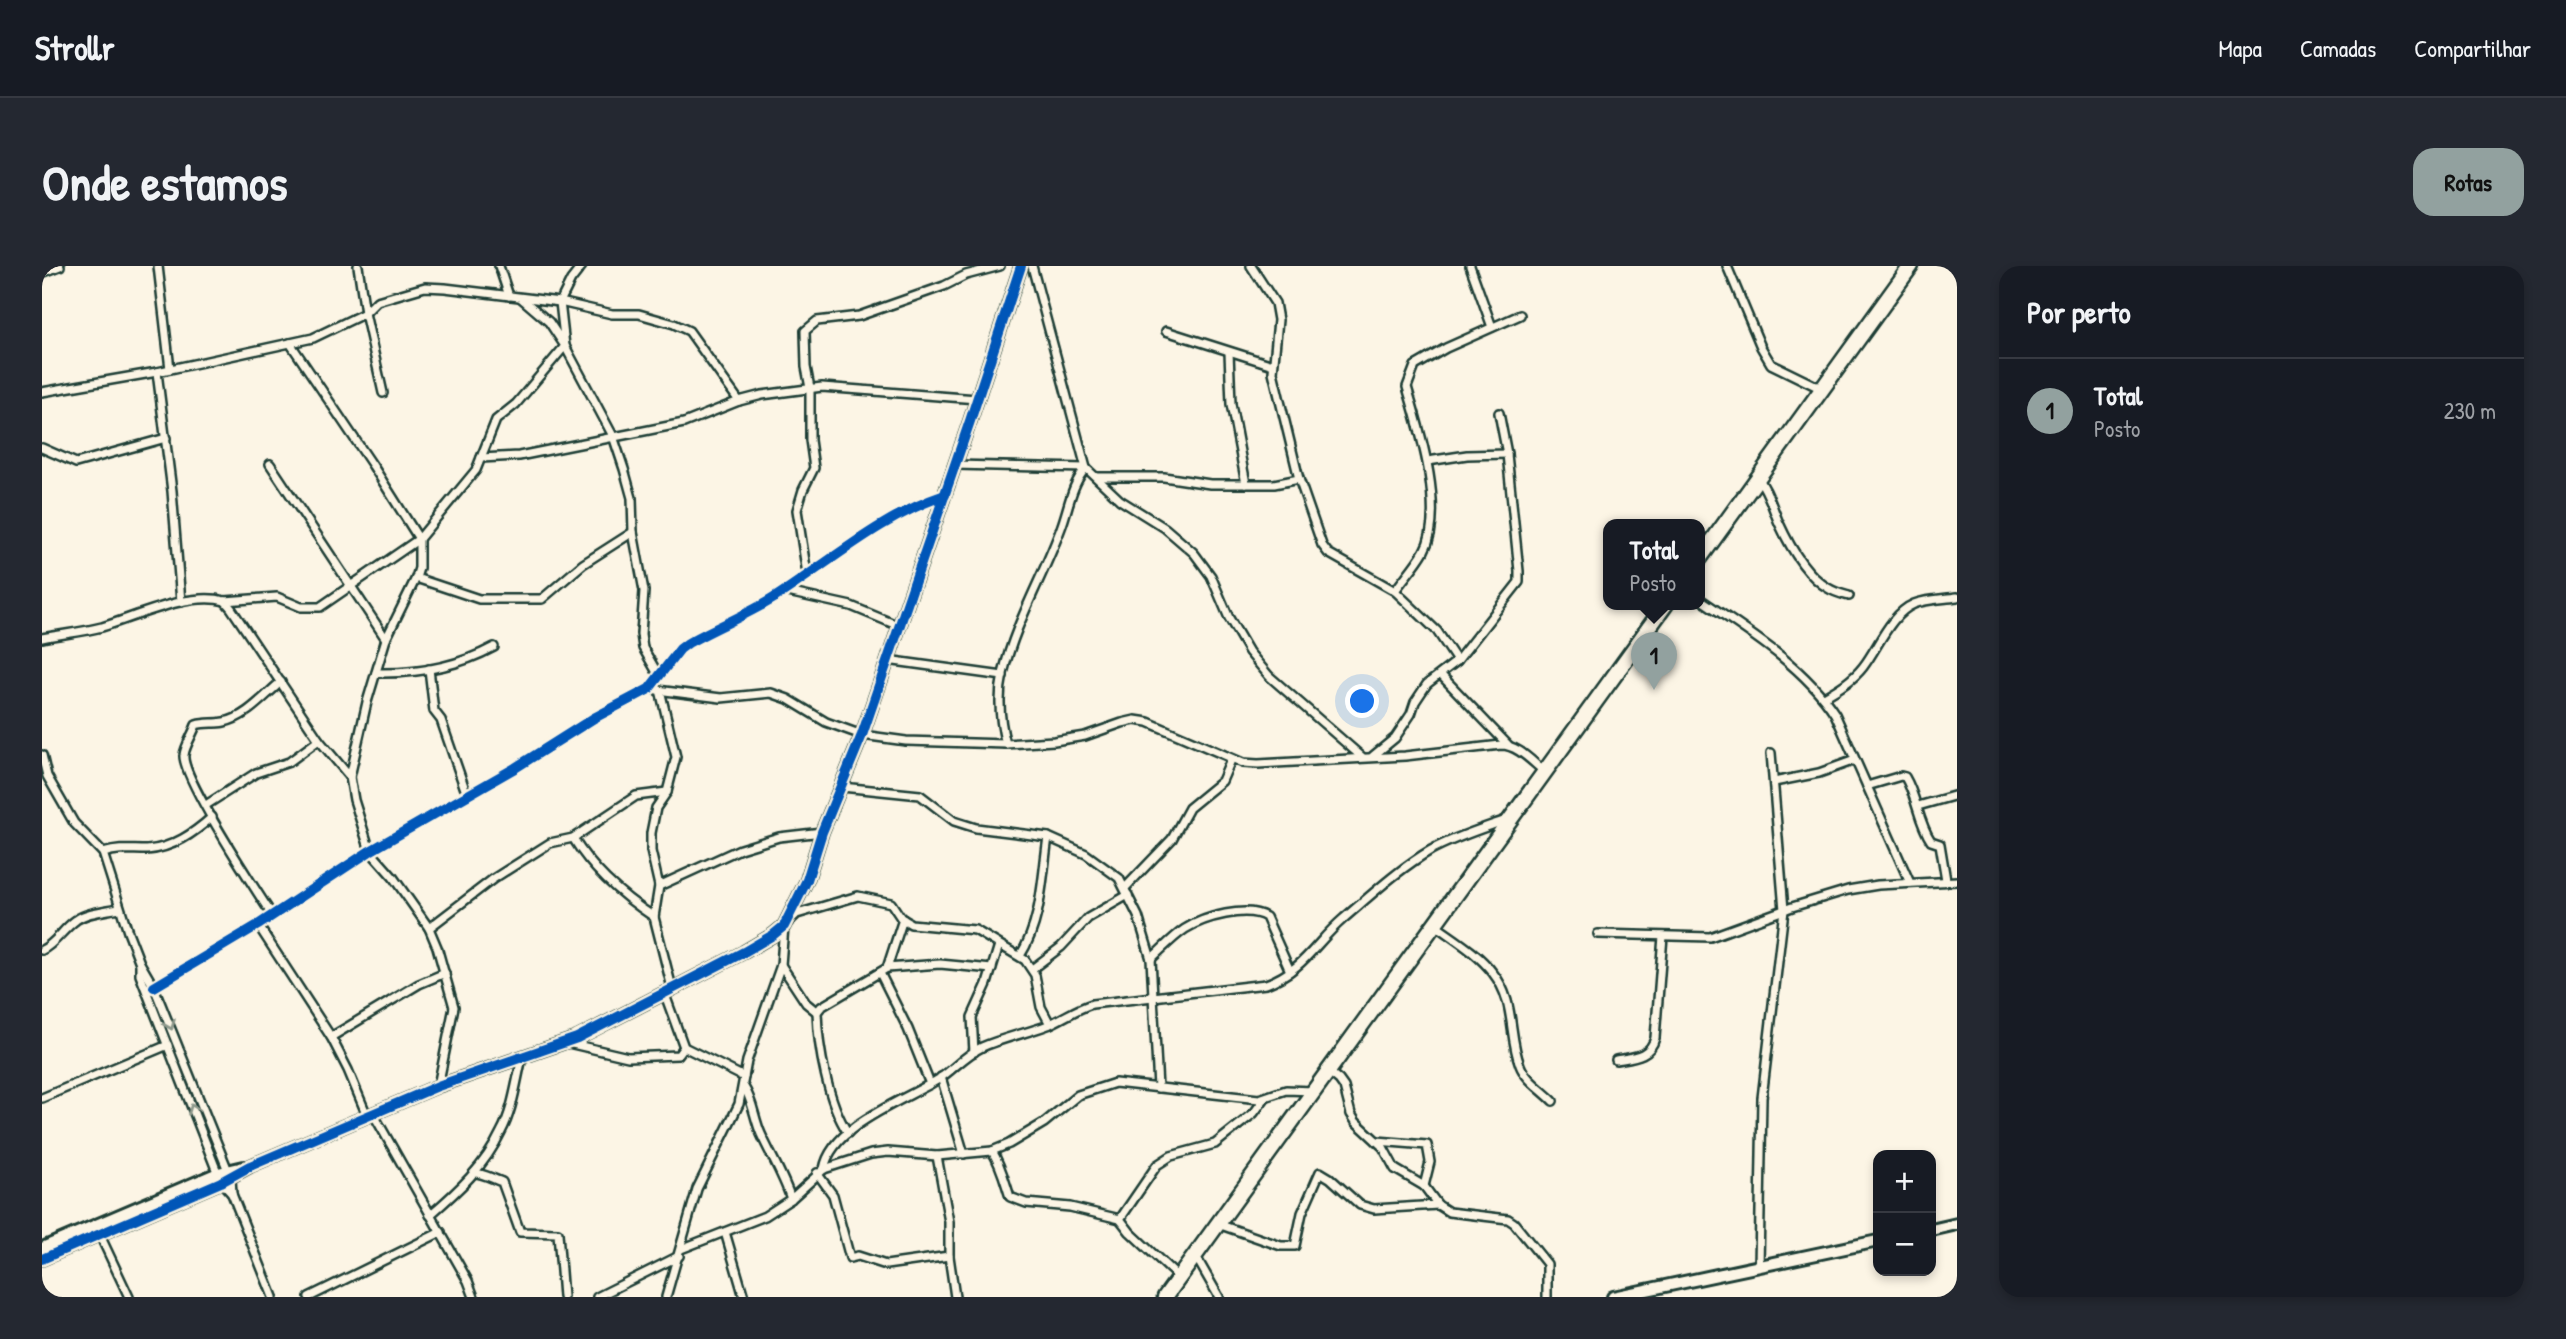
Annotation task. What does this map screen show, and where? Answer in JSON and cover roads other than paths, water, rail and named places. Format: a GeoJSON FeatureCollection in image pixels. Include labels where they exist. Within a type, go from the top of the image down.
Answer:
{"type":"FeatureCollection","features":[{"type":"Feature","properties":{"kind":"highway"},"geometry":{"type":"LineString","coordinates":[[1705,550],[1911,266]]}},
{"type":"Feature","properties":{"kind":"highway"},"geometry":{"type":"LineString","coordinates":[[1165,1297],[1662,610]]}},
{"type":"Feature","properties":{"kind":"street"},"geometry":{"type":"LineString","coordinates":[[42,273],[60,266]]}},
{"type":"Feature","properties":{"kind":"street"},"geometry":{"type":"LineString","coordinates":[[158,266],[170,369]]}},
{"type":"Feature","properties":{"kind":"street"},"geometry":{"type":"LineString","coordinates":[[358,266],[365,313],[383,393]]}},
{"type":"Feature","properties":{"kind":"street"},"geometry":{"type":"LineString","coordinates":[[499,266],[509,296]]}},
{"type":"Feature","properties":{"kind":"street"},"geometry":{"type":"LineString","coordinates":[[42,638],[100,627],[181,602],[277,597],[301,607],[320,607],[419,539],[472,476],[496,420],[526,394],[565,346],[560,302],[582,266]]}},
{"type":"Feature","properties":{"kind":"street"},"geometry":{"type":"LineString","coordinates":[[807,574],[797,510],[814,468],[810,440],[810,388],[806,367],[805,331],[817,321],[859,316],[944,286],[966,275],[1000,266]]}},
{"type":"Feature","properties":{"kind":"street"},"geometry":{"type":"LineString","coordinates":[[666,1297],[701,1180],[732,1123],[744,1086],[744,1077],[781,965],[784,926],[807,880],[822,832],[862,735],[1021,266]]}},
{"type":"Feature","properties":{"kind":"street"},"geometry":{"type":"LineString","coordinates":[[1032,266],[1086,468],[1120,500],[1165,528],[1194,553],[1212,576],[1230,618],[1249,652],[1269,676],[1362,757]]}},
{"type":"Feature","properties":{"kind":"street"},"geometry":{"type":"LineString","coordinates":[[1251,266],[1275,303],[1278,320],[1273,365],[1299,479],[1317,534],[1328,553],[1395,591],[1437,631],[1457,661]]}},
{"type":"Feature","properties":{"kind":"street"},"geometry":{"type":"LineString","coordinates":[[1470,266],[1492,327]]}},
{"type":"Feature","properties":{"kind":"street"},"geometry":{"type":"LineString","coordinates":[[1727,266],[1761,347],[1771,364],[1822,389]]}},
{"type":"Feature","properties":{"kind":"street"},"geometry":{"type":"LineString","coordinates":[[42,391],[157,372],[313,338],[365,313],[377,301],[425,288],[444,288],[560,302],[611,314],[639,314],[689,331],[739,401]]}},
{"type":"Feature","properties":{"kind":"street"},"geometry":{"type":"LineString","coordinates":[[521,298],[549,322],[565,346],[613,436],[632,498],[633,532],[644,591],[641,634],[643,648],[659,676]]}},
{"type":"Feature","properties":{"kind":"street"},"geometry":{"type":"LineString","coordinates":[[1395,591],[1425,550],[1431,520],[1428,461],[1407,387],[1410,375],[1415,366],[1446,348],[1520,314]]}},
{"type":"Feature","properties":{"kind":"street"},"geometry":{"type":"LineString","coordinates":[[1166,331],[1273,365]]}},
{"type":"Feature","properties":{"kind":"street"},"geometry":{"type":"LineString","coordinates":[[290,343],[419,539],[419,568],[386,639],[350,778],[370,851],[393,877],[429,928],[445,973],[454,1007],[438,1086]]}},
{"type":"Feature","properties":{"kind":"street"},"geometry":{"type":"LineString","coordinates":[[1229,352],[1231,404],[1246,484]]}},
{"type":"Feature","properties":{"kind":"street"},"geometry":{"type":"LineString","coordinates":[[157,372],[166,438],[181,602]]}},
{"type":"Feature","properties":{"kind":"street"},"geometry":{"type":"LineString","coordinates":[[481,458],[519,456],[684,423],[739,401],[810,388],[978,399]]}},
{"type":"Feature","properties":{"kind":"street"},"geometry":{"type":"LineString","coordinates":[[1373,757],[1395,738],[1427,684],[1457,661],[1518,582],[1520,571],[1507,454],[1499,413]]}},
{"type":"Feature","properties":{"kind":"street"},"geometry":{"type":"LineString","coordinates":[[42,448],[76,463],[166,438]]}},
{"type":"Feature","properties":{"kind":"street"},"geometry":{"type":"LineString","coordinates":[[1428,461],[1467,455],[1507,454]]}},
{"type":"Feature","properties":{"kind":"street"},"geometry":{"type":"LineString","coordinates":[[270,464],[386,639]]}},
{"type":"Feature","properties":{"kind":"street"},"geometry":{"type":"LineString","coordinates":[[955,464],[1086,468]]}},
{"type":"Feature","properties":{"kind":"street"},"geometry":{"type":"LineString","coordinates":[[1006,744],[1000,705],[1003,676],[1013,642],[1062,528],[1077,479],[1086,468]]}},
{"type":"Feature","properties":{"kind":"street"},"geometry":{"type":"LineString","coordinates":[[1097,477],[1164,477],[1210,484],[1274,484],[1299,479]]}},
{"type":"Feature","properties":{"kind":"street"},"geometry":{"type":"LineString","coordinates":[[1758,477],[1767,490],[1786,538],[1802,562],[1816,579],[1829,589],[1849,596]]}},
{"type":"Feature","properties":{"kind":"street"},"geometry":{"type":"LineString","coordinates":[[649,690],[688,643],[783,591],[908,510],[945,495]]}},
{"type":"Feature","properties":{"kind":"street"},"geometry":{"type":"LineString","coordinates":[[416,578],[479,599],[542,599],[583,564],[633,532]]}},
{"type":"Feature","properties":{"kind":"street"},"geometry":{"type":"LineString","coordinates":[[783,591],[851,606],[899,626]]}},
{"type":"Feature","properties":{"kind":"street"},"geometry":{"type":"LineString","coordinates":[[1824,697],[1839,689],[1861,669],[1895,619],[1906,610],[1914,604],[1957,597]]}},
{"type":"Feature","properties":{"kind":"street"},"geometry":{"type":"LineString","coordinates":[[225,601],[319,740],[350,778]]}},
{"type":"Feature","properties":{"kind":"street"},"geometry":{"type":"LineString","coordinates":[[1705,603],[1747,631],[1824,697],[1835,714],[1910,883]]}},
{"type":"Feature","properties":{"kind":"street"},"geometry":{"type":"LineString","coordinates":[[376,673],[398,673],[453,665],[494,647]]}},
{"type":"Feature","properties":{"kind":"street"},"geometry":{"type":"LineString","coordinates":[[887,660],[1003,676]]}},
{"type":"Feature","properties":{"kind":"street"},"geometry":{"type":"LineString","coordinates":[[429,669],[434,711],[441,720],[467,795]]}},
{"type":"Feature","properties":{"kind":"street"},"geometry":{"type":"LineString","coordinates":[[1441,675],[1508,745],[1545,772]]}},
{"type":"Feature","properties":{"kind":"street"},"geometry":{"type":"LineString","coordinates":[[272,915],[243,872],[212,817],[186,766],[184,755],[196,725],[208,721],[225,722],[247,712],[281,682]]}},
{"type":"Feature","properties":{"kind":"street"},"geometry":{"type":"LineString","coordinates":[[154,987],[258,925],[370,851],[594,718],[649,690],[721,698],[762,693],[781,695],[826,722],[862,735],[906,741],[1006,744],[1084,736],[1135,720],[1148,722],[1231,760],[1258,764],[1399,756],[1508,745]]}},
{"type":"Feature","properties":{"kind":"street"},"geometry":{"type":"LineString","coordinates":[[660,690],[676,757],[667,792],[656,808],[651,833],[651,851],[659,886],[654,917],[668,990],[684,1047],[717,1066],[744,1077]]}},
{"type":"Feature","properties":{"kind":"street"},"geometry":{"type":"LineString","coordinates":[[1395,738],[1399,756]]}},
{"type":"Feature","properties":{"kind":"street"},"geometry":{"type":"LineString","coordinates":[[206,805],[257,773],[289,762],[319,740]]}},
{"type":"Feature","properties":{"kind":"street"},"geometry":{"type":"LineString","coordinates":[[1759,1266],[1762,1098],[1784,910],[1771,753]]}},
{"type":"Feature","properties":{"kind":"street"},"geometry":{"type":"LineString","coordinates":[[42,755],[47,776],[74,823],[103,853],[119,908],[140,964],[154,987],[224,1175]]}},
{"type":"Feature","properties":{"kind":"street"},"geometry":{"type":"LineString","coordinates":[[1032,969],[1061,947],[1088,918],[1127,891],[1172,839],[1189,808],[1222,781],[1231,760]]}},
{"type":"Feature","properties":{"kind":"street"},"geometry":{"type":"LineString","coordinates":[[1774,782],[1819,773],[1855,760]]}},
{"type":"Feature","properties":{"kind":"street"},"geometry":{"type":"LineString","coordinates":[[1867,786],[1901,775],[1905,777],[1919,806],[1927,836],[1931,841],[1940,844],[1945,880]]}},
{"type":"Feature","properties":{"kind":"street"},"geometry":{"type":"LineString","coordinates":[[842,787],[920,795],[954,821],[976,828],[1048,837],[1087,854],[1119,878],[1138,916],[1151,959],[1158,1088]]}},
{"type":"Feature","properties":{"kind":"street"},"geometry":{"type":"LineString","coordinates":[[429,928],[493,879],[550,843],[573,838],[636,796],[667,792]]}},
{"type":"Feature","properties":{"kind":"street"},"geometry":{"type":"LineString","coordinates":[[1919,806],[1957,795]]}},
{"type":"Feature","properties":{"kind":"street"},"geometry":{"type":"LineString","coordinates":[[103,853],[123,848],[148,850],[178,842],[212,817]]}},
{"type":"Feature","properties":{"kind":"street"},"geometry":{"type":"LineString","coordinates":[[949,1256],[886,1265],[858,1256],[850,1258],[833,1195],[821,1171],[825,1160],[848,1133],[885,1106],[941,1077],[974,1052],[1050,1024],[1092,1004],[1266,984],[1309,957],[1340,921],[1421,856],[1511,818]]}},
{"type":"Feature","properties":{"kind":"street"},"geometry":{"type":"LineString","coordinates":[[659,886],[740,849],[779,837],[822,832]]}},
{"type":"Feature","properties":{"kind":"street"},"geometry":{"type":"LineString","coordinates":[[1020,956],[1036,924],[1048,837]]}},
{"type":"Feature","properties":{"kind":"street"},"geometry":{"type":"LineString","coordinates":[[573,838],[603,877],[654,917]]}},
{"type":"Feature","properties":{"kind":"street"},"geometry":{"type":"LineString","coordinates":[[1598,934],[1710,937],[1848,890],[1957,881]]}},
{"type":"Feature","properties":{"kind":"street"},"geometry":{"type":"LineString","coordinates":[[42,1259],[224,1175],[438,1086],[565,1042],[754,946],[773,935],[797,914],[858,896],[891,903],[903,919],[911,923],[975,930],[1020,956],[1032,969],[1041,1007],[1050,1024]]}},
{"type":"Feature","properties":{"kind":"street"},"geometry":{"type":"LineString","coordinates":[[42,950],[56,942],[73,922],[82,917],[119,908]]}},
{"type":"Feature","properties":{"kind":"street"},"geometry":{"type":"LineString","coordinates":[[1151,959],[1185,929],[1224,914],[1242,912],[1266,917],[1290,971]]}},
{"type":"Feature","properties":{"kind":"street"},"geometry":{"type":"LineString","coordinates":[[887,968],[903,919]]}},
{"type":"Feature","properties":{"kind":"street"},"geometry":{"type":"LineString","coordinates":[[1434,924],[1480,958],[1494,973],[1511,1011],[1520,1066],[1553,1101]]}},
{"type":"Feature","properties":{"kind":"street"},"geometry":{"type":"LineString","coordinates":[[258,925],[331,1037],[371,1116],[468,1281],[474,1297]]}},
{"type":"Feature","properties":{"kind":"street"},"geometry":{"type":"LineString","coordinates":[[1616,1060],[1641,1055],[1652,1048],[1663,936]]}},
{"type":"Feature","properties":{"kind":"street"},"geometry":{"type":"LineString","coordinates":[[974,1052],[972,1017],[999,945]]}},
{"type":"Feature","properties":{"kind":"street"},"geometry":{"type":"LineString","coordinates":[[140,964],[140,975],[273,1297]]}},
{"type":"Feature","properties":{"kind":"street"},"geometry":{"type":"LineString","coordinates":[[817,1012],[821,1007],[887,968],[940,964],[992,969]]}},
{"type":"Feature","properties":{"kind":"street"},"geometry":{"type":"LineString","coordinates":[[781,965],[802,997],[817,1012],[826,1076],[842,1124],[848,1133]]}},
{"type":"Feature","properties":{"kind":"street"},"geometry":{"type":"LineString","coordinates":[[331,1037],[419,984],[445,973]]}},
{"type":"Feature","properties":{"kind":"street"},"geometry":{"type":"LineString","coordinates":[[880,973],[908,1029],[930,1084]]}},
{"type":"Feature","properties":{"kind":"street"},"geometry":{"type":"LineString","coordinates":[[565,1042],[628,1057],[678,1055],[684,1047]]}},
{"type":"Feature","properties":{"kind":"street"},"geometry":{"type":"LineString","coordinates":[[42,1098],[168,1045]]}},
{"type":"Feature","properties":{"kind":"street"},"geometry":{"type":"LineString","coordinates":[[430,1215],[474,1173],[501,1132],[509,1112],[522,1058]]}},
{"type":"Feature","properties":{"kind":"street"},"geometry":{"type":"LineString","coordinates":[[1328,1071],[1344,1087],[1351,1114],[1356,1122],[1389,1155],[1395,1170],[1424,1186],[1438,1205],[1448,1212],[1508,1219],[1514,1223],[1547,1264],[1547,1297]]}},
{"type":"Feature","properties":{"kind":"street"},"geometry":{"type":"LineString","coordinates":[[941,1077],[964,1153]]}},
{"type":"Feature","properties":{"kind":"street"},"geometry":{"type":"LineString","coordinates":[[597,1297],[680,1252],[765,1216],[790,1199],[821,1171],[871,1154],[888,1152],[937,1156],[992,1151],[1044,1124],[1078,1095],[1091,1089],[1115,1083],[1259,1099],[1286,1090],[1314,1091]]}},
{"type":"Feature","properties":{"kind":"street"},"geometry":{"type":"LineString","coordinates":[[744,1086],[761,1135],[776,1161],[790,1199]]}},
{"type":"Feature","properties":{"kind":"street"},"geometry":{"type":"LineString","coordinates":[[1120,1219],[1157,1165],[1171,1156],[1215,1144],[1254,1113],[1266,1098]]}},
{"type":"Feature","properties":{"kind":"street"},"geometry":{"type":"LineString","coordinates":[[1376,1141],[1427,1145],[1430,1162],[1424,1186]]}},
{"type":"Feature","properties":{"kind":"street"},"geometry":{"type":"LineString","coordinates":[[992,1151],[999,1161],[1010,1197],[1026,1203],[1064,1206],[1120,1219],[1130,1232],[1179,1278]]}},
{"type":"Feature","properties":{"kind":"street"},"geometry":{"type":"LineString","coordinates":[[937,1156],[949,1222],[949,1256],[955,1297]]}},
{"type":"Feature","properties":{"kind":"street"},"geometry":{"type":"LineString","coordinates":[[1218,1224],[1281,1246],[1295,1246],[1302,1213],[1320,1172],[1360,1205],[1374,1209],[1438,1205]]}},
{"type":"Feature","properties":{"kind":"street"},"geometry":{"type":"LineString","coordinates":[[474,1173],[482,1173],[490,1179],[502,1182],[520,1232],[558,1233],[563,1297]]}},
{"type":"Feature","properties":{"kind":"street"},"geometry":{"type":"LineString","coordinates":[[1936,1229],[1957,1224]]}},
{"type":"Feature","properties":{"kind":"street"},"geometry":{"type":"LineString","coordinates":[[42,1248],[98,1231]]}},
{"type":"Feature","properties":{"kind":"street"},"geometry":{"type":"LineString","coordinates":[[98,1231],[129,1297]]}},
{"type":"Feature","properties":{"kind":"street"},"geometry":{"type":"LineString","coordinates":[[309,1297],[440,1232]]}},
{"type":"Feature","properties":{"kind":"street"},"geometry":{"type":"LineString","coordinates":[[725,1232],[744,1297]]}},
{"type":"Feature","properties":{"kind":"street"},"geometry":{"type":"LineString","coordinates":[[1613,1297],[1873,1242]]}},
{"type":"Feature","properties":{"kind":"street"},"geometry":{"type":"LineString","coordinates":[[1195,1254],[1219,1297]]}},
{"type":"Feature","properties":{"kind":"place","name":"Total"},"geometry":{"type":"Point","coordinates":[1654,690]}}]}
